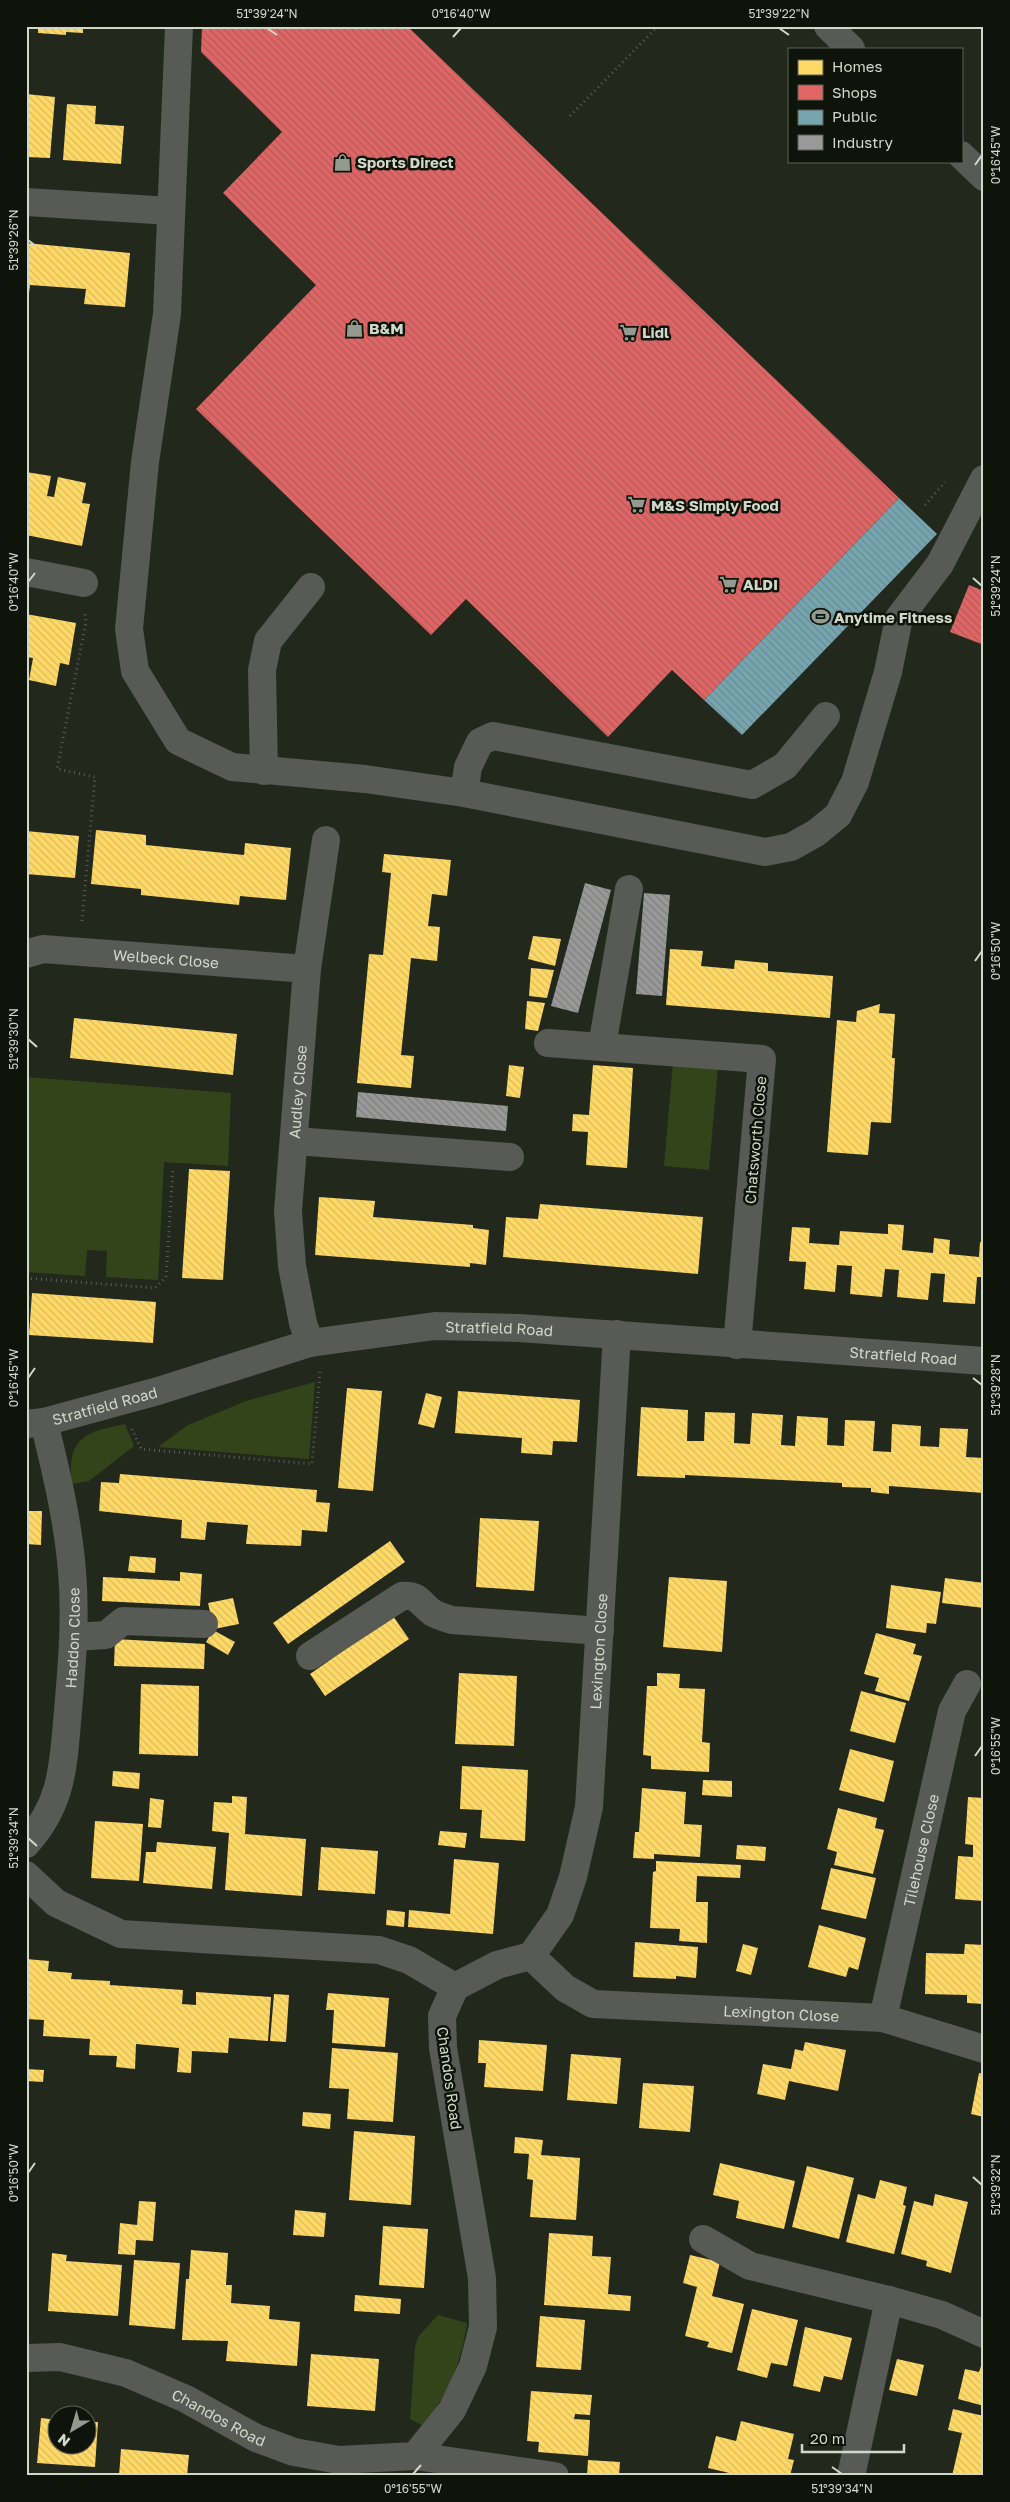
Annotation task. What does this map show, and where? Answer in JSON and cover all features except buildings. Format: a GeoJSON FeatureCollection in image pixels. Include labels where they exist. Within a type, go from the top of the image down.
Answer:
{"type":"FeatureCollection","features":[{"type":"Feature","properties":{"kind":"street"},"geometry":{"type":"LineString","coordinates":[[179,26],[167,314],[145,462],[129,629],[134,671],[178,741],[232,767],[365,779],[464,794],[765,852],[791,847],[816,833],[838,815],[855,782],[888,672],[899,618],[974,521],[984,479]]}},
{"type":"Feature","properties":{"kind":"street"},"geometry":{"type":"LineString","coordinates":[[828,26],[850,48]]}},
{"type":"Feature","properties":{"kind":"street"},"geometry":{"type":"LineString","coordinates":[[962,156],[984,177]]}},
{"type":"Feature","properties":{"kind":"street"},"geometry":{"type":"LineString","coordinates":[[26,202],[171,211]]}},
{"type":"Feature","properties":{"kind":"street"},"geometry":{"type":"LineString","coordinates":[[26,572],[84,583]]}},
{"type":"Feature","properties":{"kind":"street"},"geometry":{"type":"LineString","coordinates":[[264,771],[262,670],[268,641],[311,587]]}},
{"type":"Feature","properties":{"kind":"street"},"geometry":{"type":"LineString","coordinates":[[464,794],[468,767],[480,742],[493,736],[752,785],[785,766],[826,716]]}},
{"type":"Feature","properties":{"kind":"street","name":"Audley Close"},"geometry":{"type":"LineString","coordinates":[[317,1342],[304,1322],[292,1266],[288,1211],[307,969],[326,840]]}},
{"type":"Feature","properties":{"kind":"street"},"geometry":{"type":"LineString","coordinates":[[602,1046],[629,889]]}},
{"type":"Feature","properties":{"kind":"street","name":"Welbeck Close"},"geometry":{"type":"LineString","coordinates":[[26,954],[43,949],[307,969]]}},
{"type":"Feature","properties":{"kind":"street","name":"Chatsworth Close"},"geometry":{"type":"LineString","coordinates":[[548,1044],[602,1046],[762,1059],[737,1345]]}},
{"type":"Feature","properties":{"kind":"street"},"geometry":{"type":"LineString","coordinates":[[295,1141],[510,1157]]}},
{"type":"Feature","properties":{"kind":"street","name":"Stratfield Road"},"geometry":{"type":"LineString","coordinates":[[35,1423],[120,1401],[317,1342],[435,1326],[519,1328],[617,1334],[737,1345],[984,1361]]}},
{"type":"Feature","properties":{"kind":"street","name":"Lexington Close"},"geometry":{"type":"LineString","coordinates":[[617,1334],[589,1808],[573,1877],[560,1915],[531,1956],[565,1988],[593,2004],[883,2018],[984,2049]]}},
{"type":"Feature","properties":{"kind":"street","name":"Haddon Close"},"geometry":{"type":"LineString","coordinates":[[26,1844],[38,1831],[56,1798],[63,1766],[74,1637],[72,1570],[60,1486],[35,1423]]}},
{"type":"Feature","properties":{"kind":"street"},"geometry":{"type":"LineString","coordinates":[[310,1656],[402,1596],[412,1594],[422,1601],[433,1613],[452,1620],[600,1631]]}},
{"type":"Feature","properties":{"kind":"street"},"geometry":{"type":"LineString","coordinates":[[74,1637],[106,1635],[123,1621],[204,1624]]}},
{"type":"Feature","properties":{"kind":"street","name":"Tilehouse Close"},"geometry":{"type":"LineString","coordinates":[[883,2018],[952,1711],[968,1684]]}},
{"type":"Feature","properties":{"kind":"street"},"geometry":{"type":"LineString","coordinates":[[26,1875],[56,1902],[121,1934],[379,1950],[409,1960],[455,1987],[497,1965],[531,1956]]}},
{"type":"Feature","properties":{"kind":"street","name":"Chandos Road"},"geometry":{"type":"LineString","coordinates":[[415,2456],[452,2410],[473,2366],[483,2326],[482,2278],[443,2048],[442,2016],[455,1987]]}},
{"type":"Feature","properties":{"kind":"street"},"geometry":{"type":"LineString","coordinates":[[703,2239],[750,2266],[942,2315],[984,2334]]}},
{"type":"Feature","properties":{"kind":"street"},"geometry":{"type":"LineString","coordinates":[[851,2476],[889,2300]]}},
{"type":"Feature","properties":{"kind":"street","name":"Chandos Road"},"geometry":{"type":"LineString","coordinates":[[26,2358],[60,2357],[126,2373],[186,2399],[256,2438],[294,2452],[339,2460],[415,2456],[555,2476]]}},
{"type":"Feature","properties":{"kind":"path"},"geometry":{"type":"LineString","coordinates":[[570,116],[658,26]]}},
{"type":"Feature","properties":{"kind":"path"},"geometry":{"type":"LineString","coordinates":[[925,504],[950,476]]}},
{"type":"Feature","properties":{"kind":"path"},"geometry":{"type":"LineString","coordinates":[[80,951],[95,777],[58,769],[86,622],[84,583]]}},
{"type":"Feature","properties":{"kind":"path"},"geometry":{"type":"LineString","coordinates":[[26,1278],[155,1288],[166,1277],[173,1168]]}},
{"type":"Feature","properties":{"kind":"path"},"geometry":{"type":"LineString","coordinates":[[120,1401],[140,1449],[312,1464],[317,1342]]}},
{"type":"Feature","properties":{"kind":"green space"},"geometry":{"type":"Polygon","coordinates":[[[673,1062],[718,1066],[709,1170],[664,1166],[673,1062]]]}},
{"type":"Feature","properties":{"kind":"green space"},"geometry":{"type":"Polygon","coordinates":[[[26,1077],[231,1093],[228,1166],[164,1162],[158,1280],[106,1277],[107,1251],[87,1250],[85,1276],[26,1272],[26,1077]]]}},
{"type":"Feature","properties":{"kind":"green space"},"geometry":{"type":"Polygon","coordinates":[[[315,1382],[309,1459],[158,1447],[188,1425],[246,1401],[315,1382]]]}},
{"type":"Feature","properties":{"kind":"green space"},"geometry":{"type":"Polygon","coordinates":[[[125,1424],[134,1446],[89,1481],[72,1484],[72,1456],[76,1446],[82,1439],[99,1430],[125,1424]]]}},
{"type":"Feature","properties":{"kind":"green space"},"geometry":{"type":"Polygon","coordinates":[[[438,2315],[467,2323],[461,2352],[447,2390],[422,2425],[410,2419],[415,2348],[418,2337],[438,2315]]]}},
{"type":"Feature","properties":{"kind":"place","name":"Sports Direct"},"geometry":{"type":"Point","coordinates":[343,162]}},
{"type":"Feature","properties":{"kind":"place","name":"B&M"},"geometry":{"type":"Point","coordinates":[355,328]}},
{"type":"Feature","properties":{"kind":"place","name":"Lidl"},"geometry":{"type":"Point","coordinates":[628,332]}},
{"type":"Feature","properties":{"kind":"place","name":"M&S Simply Food"},"geometry":{"type":"Point","coordinates":[637,505]}},
{"type":"Feature","properties":{"kind":"place","name":"ALDI"},"geometry":{"type":"Point","coordinates":[729,584]}},
{"type":"Feature","properties":{"kind":"place","name":"Anytime Fitness"},"geometry":{"type":"Point","coordinates":[820,617]}}]}
